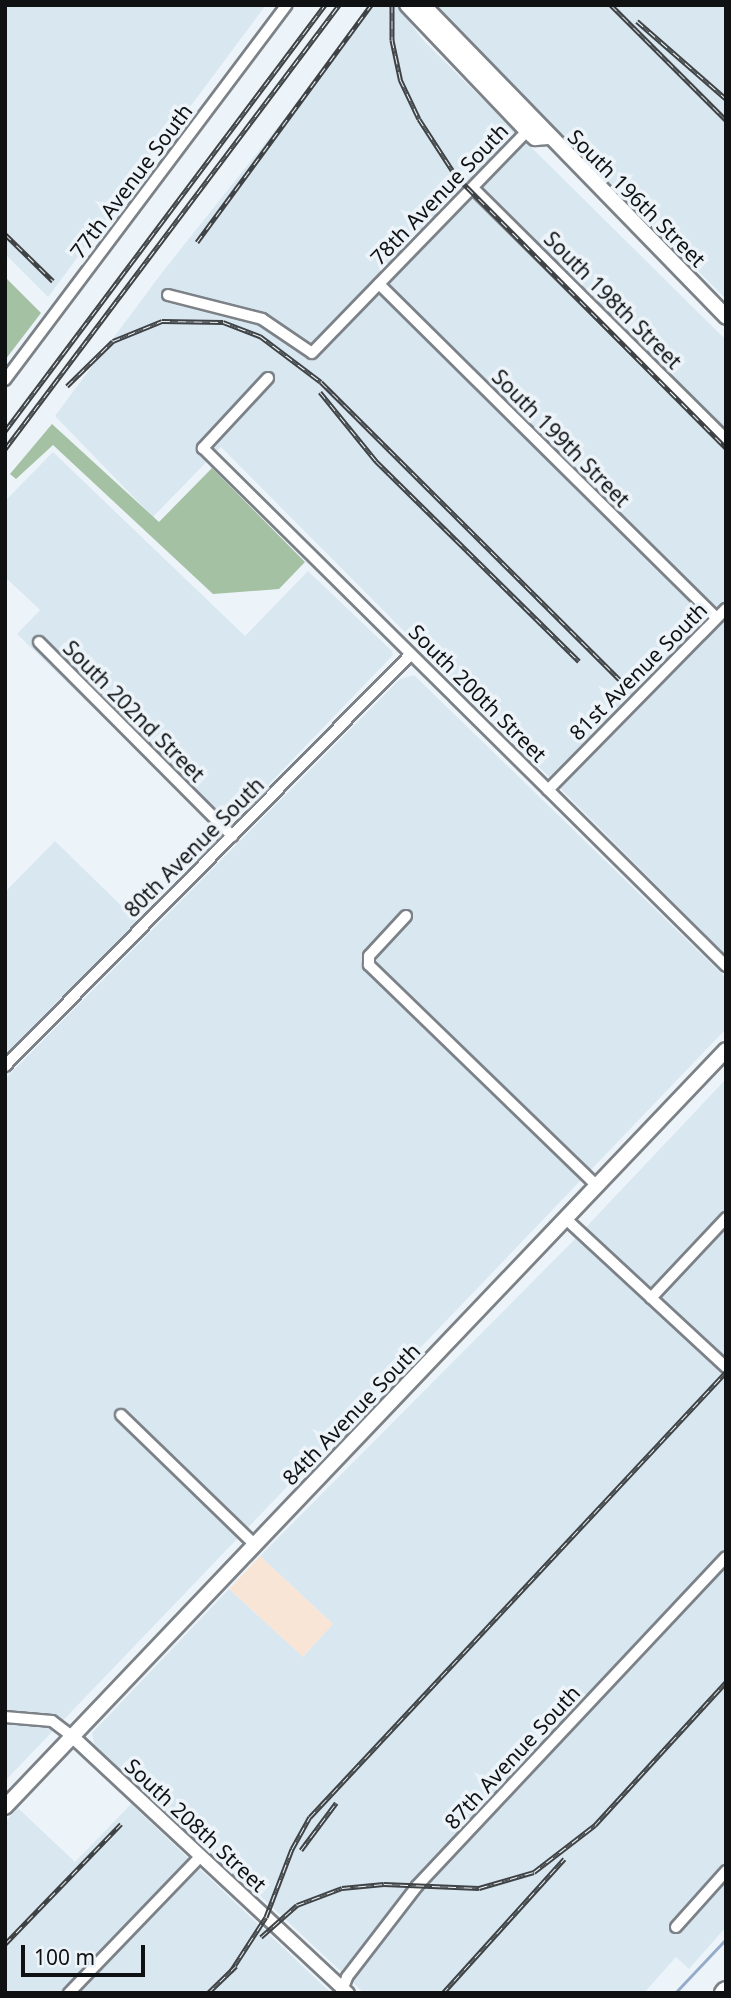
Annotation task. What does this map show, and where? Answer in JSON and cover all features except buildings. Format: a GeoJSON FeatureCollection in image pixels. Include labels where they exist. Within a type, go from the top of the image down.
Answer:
{"type":"FeatureCollection","features":[{"type":"Feature","properties":{"kind":"main road","name":"South 196th Street"},"geometry":{"type":"LineString","coordinates":[[407,5],[546,129],[548,137],[726,317]]}},
{"type":"Feature","properties":{"kind":"main road","name":"South 196th Street"},"geometry":{"type":"LineString","coordinates":[[423,5],[454,47],[527,131],[535,138],[548,137]]}},
{"type":"Feature","properties":{"kind":"main road","name":"84th Avenue South"},"geometry":{"type":"LineString","coordinates":[[5,1807],[726,1049]]}},
{"type":"Feature","properties":{"kind":"street","name":"77th Avenue South"},"geometry":{"type":"LineString","coordinates":[[5,380],[287,5]]}},
{"type":"Feature","properties":{"kind":"street","name":"78th Avenue South"},"geometry":{"type":"LineString","coordinates":[[168,295],[262,319],[312,354],[527,131]]}},
{"type":"Feature","properties":{"kind":"street","name":"South 198th Street"},"geometry":{"type":"LineString","coordinates":[[473,188],[726,439]]}},
{"type":"Feature","properties":{"kind":"street","name":"South 199th Street"},"geometry":{"type":"LineString","coordinates":[[379,284],[716,618]]}},
{"type":"Feature","properties":{"kind":"street","name":"South 200th Street"},"geometry":{"type":"LineString","coordinates":[[268,379],[203,448],[726,966]]}},
{"type":"Feature","properties":{"kind":"street","name":"81st Avenue South"},"geometry":{"type":"LineString","coordinates":[[548,790],[726,609]]}},
{"type":"Feature","properties":{"kind":"street","name":"South 202nd Street"},"geometry":{"type":"LineString","coordinates":[[39,642],[232,836]]}},
{"type":"Feature","properties":{"kind":"street","name":"80th Avenue South"},"geometry":{"type":"LineString","coordinates":[[7,1062],[411,654]]}},
{"type":"Feature","properties":{"kind":"street"},"geometry":{"type":"LineString","coordinates":[[406,916],[369,956],[369,965],[597,1186]]}},
{"type":"Feature","properties":{"kind":"street"},"geometry":{"type":"LineString","coordinates":[[651,1298],[726,1218]]}},
{"type":"Feature","properties":{"kind":"street"},"geometry":{"type":"LineString","coordinates":[[566,1219],[726,1367]]}},
{"type":"Feature","properties":{"kind":"street"},"geometry":{"type":"LineString","coordinates":[[121,1415],[255,1545]]}},
{"type":"Feature","properties":{"kind":"street","name":"87th Avenue South"},"geometry":{"type":"LineString","coordinates":[[344,1991],[417,1886],[726,1557]]}},
{"type":"Feature","properties":{"kind":"street","name":"South 208th Street"},"geometry":{"type":"LineString","coordinates":[[5,1717],[15,1722],[52,1721],[73,1737],[344,1991]]}},
{"type":"Feature","properties":{"kind":"street"},"geometry":{"type":"LineString","coordinates":[[69,1993],[201,1856]]}},
{"type":"Feature","properties":{"kind":"street"},"geometry":{"type":"LineString","coordinates":[[676,1927],[726,1871]]}},
{"type":"Feature","properties":{"kind":"shaded area"},"geometry":{"type":"Polygon","coordinates":[[[5,5],[266,5],[48,297],[5,254],[5,5]]]}},
{"type":"Feature","properties":{"kind":"shaded area"},"geometry":{"type":"Polygon","coordinates":[[[375,5],[397,5],[423,40],[726,340],[726,955],[221,447],[153,517],[55,416],[164,270],[375,5]]]}},
{"type":"Feature","properties":{"kind":"shaded area"},"geometry":{"type":"Polygon","coordinates":[[[433,5],[726,5],[726,299],[433,5]]]}},
{"type":"Feature","properties":{"kind":"shaded area"},"geometry":{"type":"Polygon","coordinates":[[[53,452],[245,636],[308,571],[392,651],[393,655],[222,833],[17,634],[40,610],[5,577],[5,501],[53,452]]]}},
{"type":"Feature","properties":{"kind":"shaded area"},"geometry":{"type":"Polygon","coordinates":[[[414,675],[726,978],[726,1029],[5,1781],[5,1079],[400,679],[414,675]]]}},
{"type":"Feature","properties":{"kind":"shaded area"},"geometry":{"type":"Polygon","coordinates":[[[55,841],[137,921],[5,1055],[5,892],[55,841]]]}},
{"type":"Feature","properties":{"kind":"shaded area"},"geometry":{"type":"Polygon","coordinates":[[[726,1079],[726,1927],[689,1969],[676,1957],[644,1993],[364,1993],[238,1875],[233,1880],[95,1748],[92,1733],[229,1589],[303,1657],[333,1624],[260,1556],[571,1243],[726,1079]]]}},
{"type":"Feature","properties":{"kind":"shaded area"},"geometry":{"type":"Polygon","coordinates":[[[260,1556],[333,1624],[302,1657],[229,1589],[260,1556]]]}},
{"type":"Feature","properties":{"kind":"shaded area"},"geometry":{"type":"Polygon","coordinates":[[[131,1804],[331,1993],[5,1993],[5,1822],[18,1808],[75,1862],[131,1804]]]}},
{"type":"Feature","properties":{"kind":"green space"},"geometry":{"type":"Polygon","coordinates":[[[5,277],[41,313],[5,360],[5,277]]]}},
{"type":"Feature","properties":{"kind":"green space"},"geometry":{"type":"Polygon","coordinates":[[[52,424],[159,522],[212,468],[305,562],[279,589],[213,594],[53,445],[16,479],[10,474],[52,424]]]}},
{"type":"Feature","properties":{"kind":"waterway"},"geometry":{"type":"LineString","coordinates":[[675,1993],[726,1939]]}},
{"type":"Feature","properties":{"kind":"railway"},"geometry":{"type":"LineString","coordinates":[[5,431],[325,5]]}},
{"type":"Feature","properties":{"kind":"railway"},"geometry":{"type":"LineString","coordinates":[[5,449],[339,5]]}},
{"type":"Feature","properties":{"kind":"railway"},"geometry":{"type":"LineString","coordinates":[[197,242],[371,5]]}},
{"type":"Feature","properties":{"kind":"railway"},"geometry":{"type":"LineString","coordinates":[[392,5],[392,40],[400,79],[419,119],[456,176],[726,448]]}},
{"type":"Feature","properties":{"kind":"railway"},"geometry":{"type":"LineString","coordinates":[[611,5],[726,120]]}},
{"type":"Feature","properties":{"kind":"railway"},"geometry":{"type":"LineString","coordinates":[[637,21],[726,99]]}},
{"type":"Feature","properties":{"kind":"railway"},"geometry":{"type":"LineString","coordinates":[[5,234],[53,281]]}},
{"type":"Feature","properties":{"kind":"railway"},"geometry":{"type":"LineString","coordinates":[[67,386],[113,341],[162,321],[223,322],[260,336],[321,382],[623,683]]}},
{"type":"Feature","properties":{"kind":"railway"},"geometry":{"type":"LineString","coordinates":[[320,392],[376,461],[579,661]]}},
{"type":"Feature","properties":{"kind":"railway"},"geometry":{"type":"LineString","coordinates":[[231,1971],[266,1917],[292,1849],[310,1817],[726,1372]]}},
{"type":"Feature","properties":{"kind":"railway"},"geometry":{"type":"LineString","coordinates":[[261,1937],[297,1905],[342,1888],[384,1884],[479,1888],[534,1872],[595,1825],[726,1682]]}},
{"type":"Feature","properties":{"kind":"railway"},"geometry":{"type":"LineString","coordinates":[[301,1850],[336,1803]]}},
{"type":"Feature","properties":{"kind":"railway"},"geometry":{"type":"LineString","coordinates":[[5,1944],[121,1824]]}},
{"type":"Feature","properties":{"kind":"railway"},"geometry":{"type":"LineString","coordinates":[[443,1993],[564,1859]]}},
{"type":"Feature","properties":{"kind":"railway"},"geometry":{"type":"LineString","coordinates":[[208,1993],[236,1966]]}}]}
